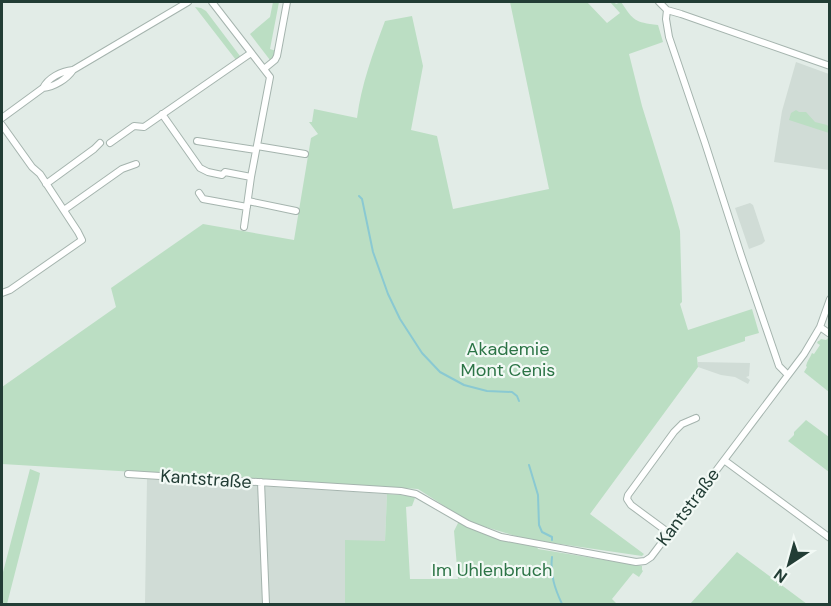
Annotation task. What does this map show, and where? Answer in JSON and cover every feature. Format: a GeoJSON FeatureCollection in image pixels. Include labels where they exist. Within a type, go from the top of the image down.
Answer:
{"type":"FeatureCollection","features":[{"type":"Feature","properties":{"kind":"street"},"geometry":{"type":"LineString","coordinates":[[2,118],[43,88],[49,88],[66,78],[73,70],[188,2]]}},
{"type":"Feature","properties":{"kind":"street"},"geometry":{"type":"LineString","coordinates":[[212,2],[270,77],[244,227]]}},
{"type":"Feature","properties":{"kind":"street"},"geometry":{"type":"LineString","coordinates":[[264,69],[277,56],[287,2]]}},
{"type":"Feature","properties":{"kind":"street"},"geometry":{"type":"LineString","coordinates":[[659,2],[667,10],[830,66]]}},
{"type":"Feature","properties":{"kind":"street"},"geometry":{"type":"LineString","coordinates":[[667,10],[669,37],[741,255],[779,366],[788,375]]}},
{"type":"Feature","properties":{"kind":"street"},"geometry":{"type":"LineString","coordinates":[[110,143],[134,126],[144,126],[251,53]]}},
{"type":"Feature","properties":{"kind":"street"},"geometry":{"type":"LineString","coordinates":[[162,114],[200,168],[222,175],[225,172],[251,177]]}},
{"type":"Feature","properties":{"kind":"street"},"geometry":{"type":"LineString","coordinates":[[2,125],[32,167],[40,174],[82,240],[10,290],[2,292]]}},
{"type":"Feature","properties":{"kind":"street"},"geometry":{"type":"LineString","coordinates":[[197,141],[305,154]]}},
{"type":"Feature","properties":{"kind":"street"},"geometry":{"type":"LineString","coordinates":[[46,184],[100,143]]}},
{"type":"Feature","properties":{"kind":"street"},"geometry":{"type":"LineString","coordinates":[[64,210],[122,170],[136,164]]}},
{"type":"Feature","properties":{"kind":"street"},"geometry":{"type":"LineString","coordinates":[[199,193],[203,199],[296,211]]}},
{"type":"Feature","properties":{"kind":"street","name":"Kantstraße"},"geometry":{"type":"LineString","coordinates":[[128,474],[401,491],[416,494],[468,524],[501,537],[636,562],[648,560],[804,354],[820,327],[830,299]]}},
{"type":"Feature","properties":{"kind":"street"},"geometry":{"type":"LineString","coordinates":[[820,327],[830,334]]}},
{"type":"Feature","properties":{"kind":"street"},"geometry":{"type":"LineString","coordinates":[[669,533],[631,505],[627,499],[674,432],[682,424],[696,418]]}},
{"type":"Feature","properties":{"kind":"street"},"geometry":{"type":"LineString","coordinates":[[724,460],[830,538]]}},
{"type":"Feature","properties":{"kind":"street"},"geometry":{"type":"LineString","coordinates":[[261,482],[266,604]]}},
{"type":"Feature","properties":{"kind":"shaded area"},"geometry":{"type":"Polygon","coordinates":[[[796,62],[829,74],[829,170],[774,162],[782,111],[796,62]]]}},
{"type":"Feature","properties":{"kind":"shaded area"},"geometry":{"type":"Polygon","coordinates":[[[750,203],[753,205],[765,241],[749,249],[735,208],[750,203]]]}},
{"type":"Feature","properties":{"kind":"shaded area"},"geometry":{"type":"Polygon","coordinates":[[[698,362],[750,363],[749,376],[746,377],[750,380],[748,384],[735,377],[721,375],[698,367],[698,362]]]}},
{"type":"Feature","properties":{"kind":"shaded area"},"geometry":{"type":"Polygon","coordinates":[[[147,479],[387,494],[385,541],[345,541],[345,604],[145,604],[147,479]]]}},
{"type":"Feature","properties":{"kind":"green space"},"geometry":{"type":"Polygon","coordinates":[[[273,2],[279,2],[270,49],[276,51],[270,60],[250,34],[270,17],[273,2]]]}},
{"type":"Feature","properties":{"kind":"green space","name":"Akademie Mont Cenis"},"geometry":{"type":"Polygon","coordinates":[[[510,2],[587,2],[607,23],[620,13],[610,2],[616,4],[621,2],[635,20],[658,25],[663,42],[629,54],[642,106],[680,231],[682,302],[680,304],[688,330],[752,309],[759,333],[745,337],[745,341],[697,357],[698,367],[590,514],[644,554],[642,556],[526,539],[469,522],[418,489],[2,464],[2,387],[116,307],[111,288],[203,224],[294,240],[311,138],[318,134],[309,122],[312,122],[314,109],[357,118],[364,81],[385,21],[412,16],[423,66],[411,130],[437,136],[453,209],[549,189],[510,2]]]}},
{"type":"Feature","properties":{"kind":"green space"},"geometry":{"type":"Polygon","coordinates":[[[195,7],[206,11],[240,56],[236,60],[195,7]]]}},
{"type":"Feature","properties":{"kind":"green space"},"geometry":{"type":"Polygon","coordinates":[[[796,110],[806,112],[815,122],[827,125],[829,133],[789,120],[791,113],[796,110]]]}},
{"type":"Feature","properties":{"kind":"green space"},"geometry":{"type":"Polygon","coordinates":[[[829,337],[829,392],[804,372],[812,353],[814,354],[820,345],[818,341],[829,337]]]}},
{"type":"Feature","properties":{"kind":"green space"},"geometry":{"type":"Polygon","coordinates":[[[806,420],[829,437],[829,472],[788,441],[806,420]]]}},
{"type":"Feature","properties":{"kind":"green space"},"geometry":{"type":"Polygon","coordinates":[[[30,469],[40,473],[39,479],[7,604],[2,604],[2,576],[30,469]]]}},
{"type":"Feature","properties":{"kind":"green space","name":"Im Uhlenbruch"},"geometry":{"type":"Polygon","coordinates":[[[387,494],[415,498],[412,506],[406,507],[410,579],[458,579],[454,531],[459,521],[536,545],[538,549],[642,566],[643,571],[639,577],[633,573],[612,599],[615,604],[345,604],[345,540],[385,541],[387,494]]]}},
{"type":"Feature","properties":{"kind":"green space"},"geometry":{"type":"Polygon","coordinates":[[[737,552],[807,604],[690,604],[737,552]]]}},
{"type":"Feature","properties":{"kind":"waterway"},"geometry":{"type":"LineString","coordinates":[[359,196],[362,199],[373,252],[388,294],[400,319],[422,353],[440,372],[464,385],[487,391],[512,392],[519,401]]}},
{"type":"Feature","properties":{"kind":"waterway"},"geometry":{"type":"LineString","coordinates":[[529,465],[538,495],[539,525],[542,532],[552,537],[552,540]]}},
{"type":"Feature","properties":{"kind":"waterway"},"geometry":{"type":"LineString","coordinates":[[552,557],[554,582],[562,604]]}}]}
